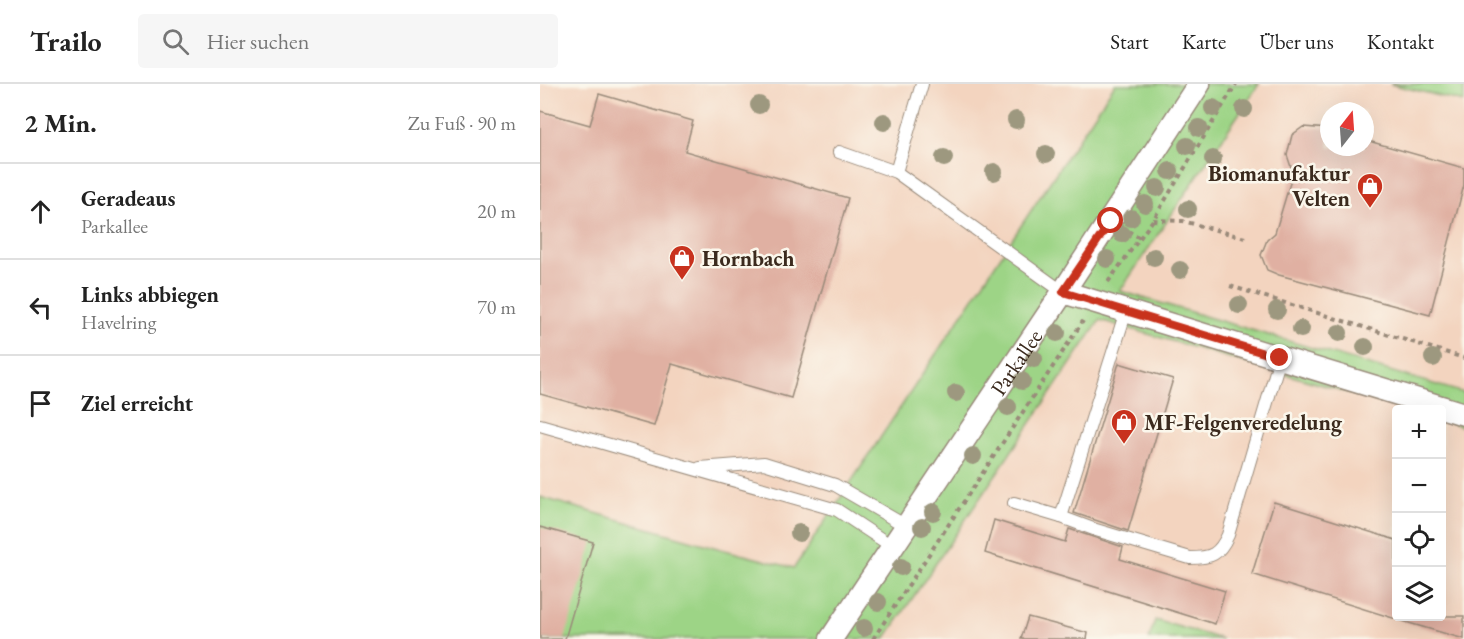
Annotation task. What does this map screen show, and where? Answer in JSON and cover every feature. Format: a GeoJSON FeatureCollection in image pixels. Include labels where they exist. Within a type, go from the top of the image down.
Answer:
{"type":"FeatureCollection","features":[{"type":"Feature","properties":{"kind":"street","name":"Parkallee"},"geometry":{"type":"LineString","coordinates":[[831,639],[1199,84]]}},
{"type":"Feature","properties":{"kind":"street"},"geometry":{"type":"LineString","coordinates":[[1063,292],[1464,414]]}},
{"type":"Feature","properties":{"kind":"lane"},"geometry":{"type":"LineString","coordinates":[[896,172],[921,84]]}},
{"type":"Feature","properties":{"kind":"lane"},"geometry":{"type":"LineString","coordinates":[[839,152],[896,172],[1063,292]]}},
{"type":"Feature","properties":{"kind":"lane"},"geometry":{"type":"LineString","coordinates":[[1061,517],[1126,311]]}},
{"type":"Feature","properties":{"kind":"lane"},"geometry":{"type":"LineString","coordinates":[[1014,504],[1190,558],[1214,555],[1222,547],[1228,535],[1280,358]]}},
{"type":"Feature","properties":{"kind":"lane"},"geometry":{"type":"LineString","coordinates":[[540,425],[837,510],[893,547]]}},
{"type":"Feature","properties":{"kind":"lane"},"geometry":{"type":"LineString","coordinates":[[690,468],[764,463],[835,484],[906,526]]}},
{"type":"Feature","properties":{"kind":"path"},"geometry":{"type":"LineString","coordinates":[[873,639],[1095,302],[1153,220],[1236,84]]}},
{"type":"Feature","properties":{"kind":"path"},"geometry":{"type":"LineString","coordinates":[[1153,220],[1183,221],[1245,238]]}},
{"type":"Feature","properties":{"kind":"path"},"geometry":{"type":"LineString","coordinates":[[1230,286],[1464,358]]}},
{"type":"Feature","properties":{"kind":"shaded area"},"geometry":{"type":"Polygon","coordinates":[[[540,84],[1115,84],[794,569],[540,497],[540,84]]]}},
{"type":"Feature","properties":{"kind":"shaded area"},"geometry":{"type":"Polygon","coordinates":[[[1259,84],[1390,84],[1464,102],[1464,393],[1120,291],[1259,84]]]}},
{"type":"Feature","properties":{"kind":"shaded area"},"geometry":{"type":"Polygon","coordinates":[[[1100,320],[1392,405],[1392,621],[1446,621],[1446,421],[1464,427],[1464,639],[1222,639],[1155,620],[1149,639],[885,639],[1100,320]]]}},
{"type":"Feature","properties":{"kind":"green space"},"geometry":{"type":"Polygon","coordinates":[[[1115,84],[1259,84],[1120,291],[1464,393],[1464,427],[1446,421],[1446,405],[1392,405],[1100,320],[885,639],[540,639],[540,497],[794,568],[1115,84]]]}},
{"type":"Feature","properties":{"kind":"green space"},"geometry":{"type":"Polygon","coordinates":[[[1390,84],[1464,84],[1464,102],[1390,84]]]}},
{"type":"Feature","properties":{"kind":"green space"},"geometry":{"type":"Polygon","coordinates":[[[1155,620],[1222,639],[1149,639],[1155,620]]]}},
{"type":"Feature","properties":{"kind":"building","name":"Hornbach"},"geometry":{"type":"Polygon","coordinates":[[[599,94],[693,121],[685,151],[848,198],[791,398],[672,364],[654,426],[540,394],[540,111],[590,125],[599,94]]]}},
{"type":"Feature","properties":{"kind":"building","name":"Biomanufaktur Velten"},"geometry":{"type":"Polygon","coordinates":[[[1303,127],[1320,128],[1320,156],[1374,156],[1374,143],[1464,168],[1464,185],[1430,315],[1267,270],[1261,255],[1267,240],[1275,233],[1293,173],[1287,155],[1292,135],[1303,127]]]}},
{"type":"Feature","properties":{"kind":"building","name":"MF-Felgenveredelung"},"geometry":{"type":"Polygon","coordinates":[[[1119,363],[1173,379],[1128,531],[1074,513],[1119,363]]]}},
{"type":"Feature","properties":{"kind":"building"},"geometry":{"type":"Polygon","coordinates":[[[1274,502],[1392,539],[1392,618],[1252,574],[1274,502]]]}},
{"type":"Feature","properties":{"kind":"building"},"geometry":{"type":"Polygon","coordinates":[[[994,520],[1065,542],[1069,529],[1123,547],[1120,559],[1225,591],[1215,624],[985,553],[994,520]]]}},
{"type":"Feature","properties":{"kind":"building"},"geometry":{"type":"Polygon","coordinates":[[[540,527],[593,542],[565,639],[540,639],[540,527]]]}},
{"type":"Feature","properties":{"kind":"building"},"geometry":{"type":"Polygon","coordinates":[[[1446,616],[1464,616],[1464,639],[1402,621],[1446,621],[1446,616]]]}},
{"type":"Feature","properties":{"kind":"building"},"geometry":{"type":"Polygon","coordinates":[[[1028,617],[1088,633],[1087,639],[1021,639],[1028,617]]]}},
{"type":"Feature","properties":{"kind":"place","name":"Biomanufaktur Velten"},"geometry":{"type":"Point","coordinates":[1370,209]}},
{"type":"Feature","properties":{"kind":"place","name":"Hornbach"},"geometry":{"type":"Point","coordinates":[682,281]}},
{"type":"Feature","properties":{"kind":"place","name":"MF-Felgenveredelung"},"geometry":{"type":"Point","coordinates":[1124,445]}},
{"type":"Feature","properties":{"kind":"route"},"geometry":{"type":"LineString","coordinates":[[1111,221],[1063,292],[1280,358]]}}]}
